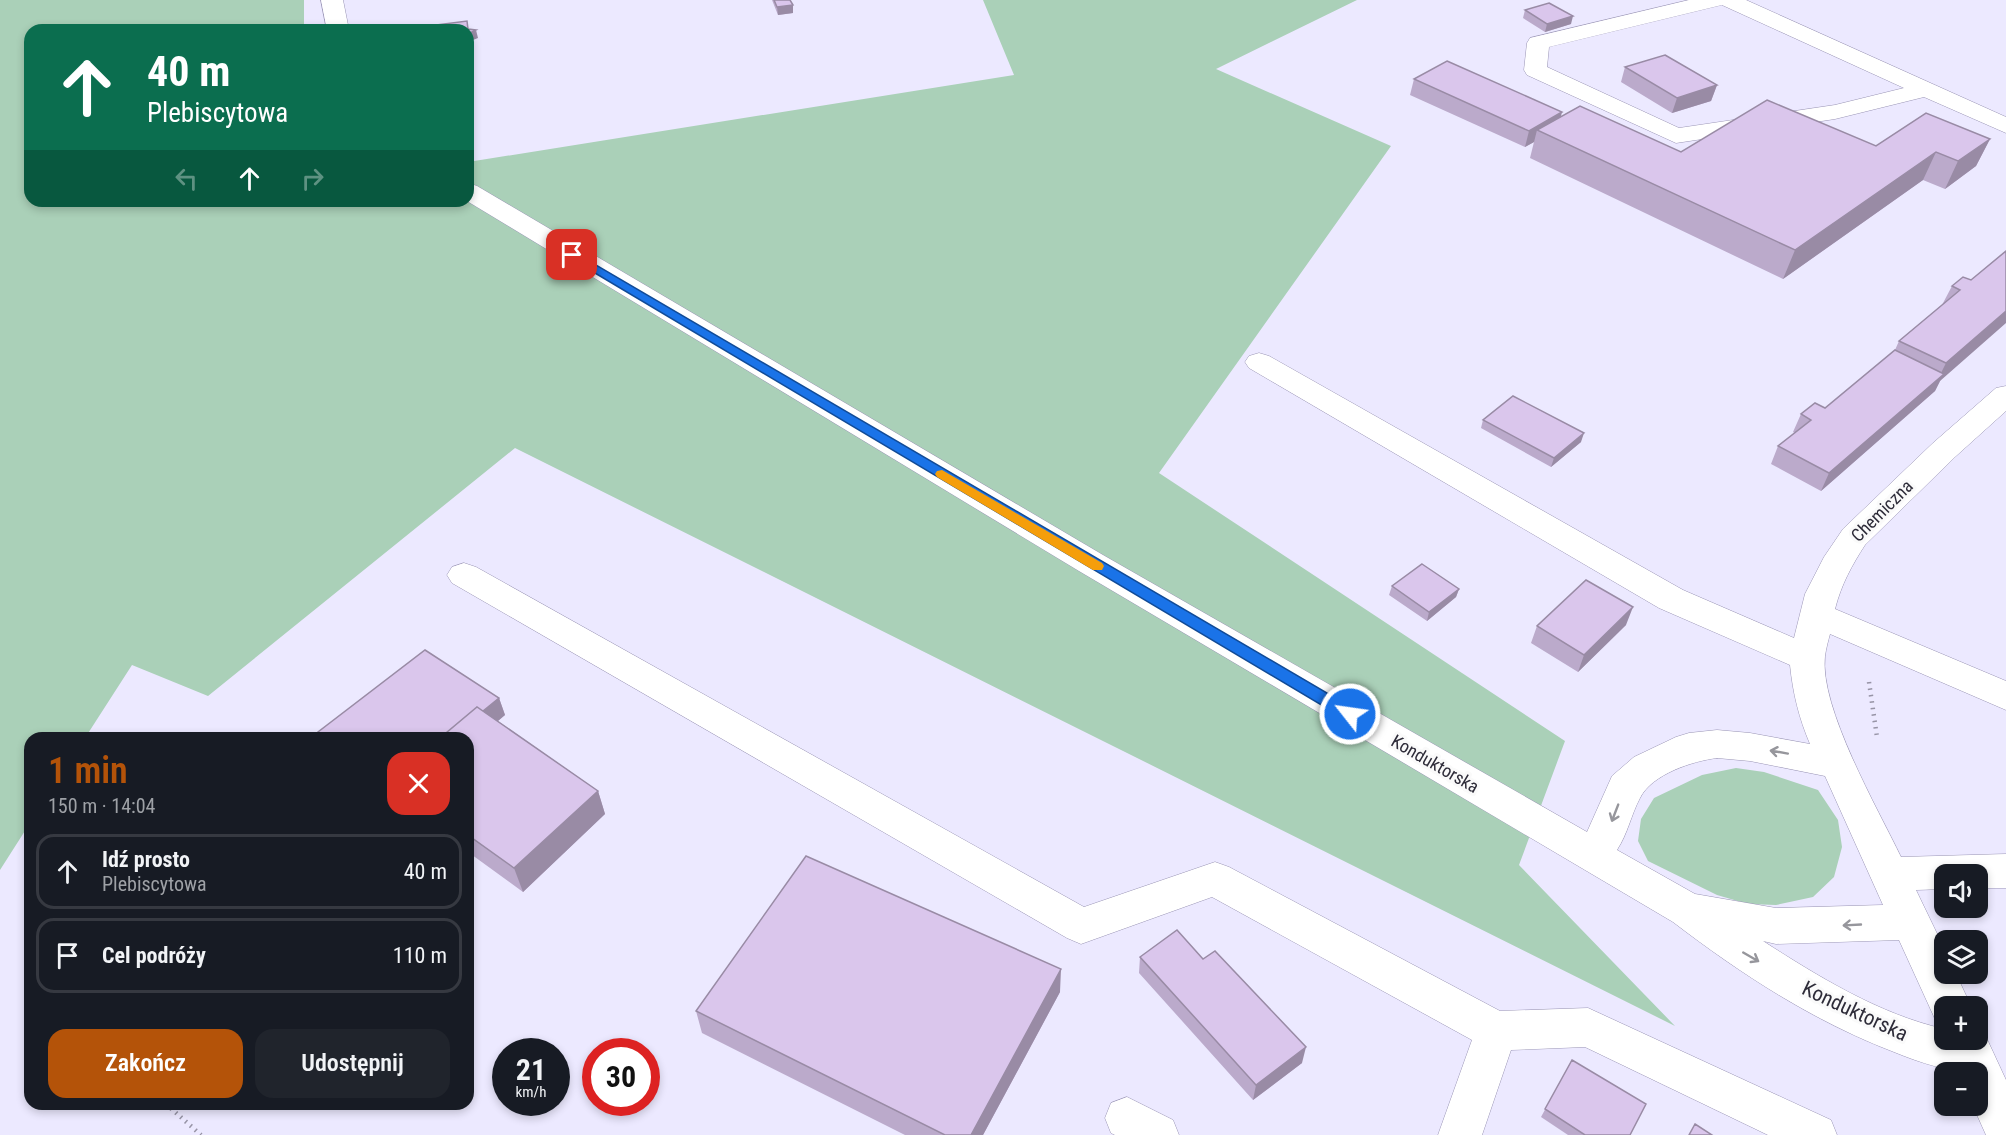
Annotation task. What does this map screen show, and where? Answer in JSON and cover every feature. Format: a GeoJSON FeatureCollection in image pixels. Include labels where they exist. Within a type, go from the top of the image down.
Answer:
{"type":"FeatureCollection","features":[{"type":"Feature","properties":{"kind":"street"},"geometry":{"type":"LineString","coordinates":[[332,0],[337,24]]}},
{"type":"Feature","properties":{"kind":"street"},"geometry":{"type":"LineString","coordinates":[[1715,0],[1538,43],[1535,70],[1676,136],[1835,112],[1926,90]]}},
{"type":"Feature","properties":{"kind":"street"},"geometry":{"type":"LineString","coordinates":[[1729,0],[2006,126]]}},
{"type":"Feature","properties":{"kind":"street","name":"Konduktorska"},"geometry":{"type":"LineString","coordinates":[[474,195],[1091,562],[1687,910],[1743,952],[1878,1026],[1934,1047]]}},
{"type":"Feature","properties":{"kind":"street"},"geometry":{"type":"LineString","coordinates":[[1259,362],[1671,599],[1807,658],[1810,690],[1819,723],[1945,996]]}},
{"type":"Feature","properties":{"kind":"street","name":"Chemiczna"},"geometry":{"type":"LineString","coordinates":[[1807,658],[1822,594],[1840,556],[1854,537],[1944,450],[2006,395]]}},
{"type":"Feature","properties":{"kind":"street"},"geometry":{"type":"LineString","coordinates":[[464,575],[1081,926],[1215,879],[1496,1031],[1588,1027],[1815,1135]]}},
{"type":"Feature","properties":{"kind":"street"},"geometry":{"type":"LineString","coordinates":[[1817,615],[1906,651],[2006,696]]}},
{"type":"Feature","properties":{"kind":"street"},"geometry":{"type":"LineString","coordinates":[[1592,856],[1608,832],[1625,787],[1647,767],[1689,747],[1717,744],[1750,747],[1837,764]]}},
{"type":"Feature","properties":{"kind":"street"},"geometry":{"type":"LineString","coordinates":[[1888,874],[2006,871]]}},
{"type":"Feature","properties":{"kind":"street","name":"Konduktorska"},"geometry":{"type":"LineString","coordinates":[[1687,910],[1776,926],[1911,922]]}},
{"type":"Feature","properties":{"kind":"street"},"geometry":{"type":"LineString","coordinates":[[1460,1135],[1496,1031]]}},
{"type":"Feature","properties":{"kind":"street","name":"Konduktorska"},"geometry":{"type":"LineString","coordinates":[[1971,1050],[2006,1129]]}},
{"type":"Feature","properties":{"kind":"path"},"geometry":{"type":"LineString","coordinates":[[173,1110],[201,1135]]}},
{"type":"Feature","properties":{"kind":"green space"},"geometry":{"type":"Polygon","coordinates":[[[0,0],[304,0],[304,24],[24,24],[24,207],[474,207],[474,161],[1014,75],[983,0],[1357,0],[1216,69],[1391,146],[1159,473],[1565,741],[1519,865],[1675,1026],[515,448],[208,696],[132,665],[89,732],[24,732],[24,832],[0,870],[0,0]]]}},
{"type":"Feature","properties":{"kind":"green space"},"geometry":{"type":"Polygon","coordinates":[[[1736,768],[1764,772],[1818,790],[1838,820],[1842,847],[1834,877],[1813,897],[1776,905],[1748,904],[1717,895],[1648,861],[1638,841],[1641,819],[1654,798],[1702,775],[1736,768]]]}},
{"type":"Feature","properties":{"kind":"building"},"geometry":{"type":"Polygon","coordinates":[[[774,0],[790,0],[793,5],[777,7],[774,0]]]}},
{"type":"Feature","properties":{"kind":"building"},"geometry":{"type":"Polygon","coordinates":[[[1549,3],[1573,16],[1547,24],[1525,10],[1549,3]]]}},
{"type":"Feature","properties":{"kind":"building"},"geometry":{"type":"Polygon","coordinates":[[[467,21],[467,24],[444,24],[467,21]]]}},
{"type":"Feature","properties":{"kind":"building"},"geometry":{"type":"Polygon","coordinates":[[[1665,55],[1717,85],[1677,98],[1625,67],[1665,55]]]}},
{"type":"Feature","properties":{"kind":"building"},"geometry":{"type":"Polygon","coordinates":[[[1447,61],[1562,112],[1529,131],[1414,79],[1447,61]]]}},
{"type":"Feature","properties":{"kind":"building"},"geometry":{"type":"Polygon","coordinates":[[[1767,100],[1876,146],[1926,113],[1990,139],[1958,161],[1936,152],[1795,250],[1537,130],[1580,106],[1681,152],[1767,100]]]}},
{"type":"Feature","properties":{"kind":"building"},"geometry":{"type":"Polygon","coordinates":[[[2006,251],[2006,311],[1946,363],[1899,341],[1960,290],[1952,286],[1963,277],[1971,280],[2006,251]]]}},
{"type":"Feature","properties":{"kind":"building"},"geometry":{"type":"Polygon","coordinates":[[[1895,350],[1944,374],[1829,473],[1778,446],[1811,420],[1801,414],[1815,403],[1825,408],[1895,350]]]}},
{"type":"Feature","properties":{"kind":"building"},"geometry":{"type":"Polygon","coordinates":[[[1513,396],[1584,433],[1554,458],[1483,420],[1513,396]]]}},
{"type":"Feature","properties":{"kind":"building"},"geometry":{"type":"Polygon","coordinates":[[[1422,564],[1459,589],[1429,612],[1392,586],[1422,564]]]}},
{"type":"Feature","properties":{"kind":"building"},"geometry":{"type":"Polygon","coordinates":[[[1586,580],[1633,607],[1584,655],[1537,626],[1586,580]]]}},
{"type":"Feature","properties":{"kind":"building"},"geometry":{"type":"Polygon","coordinates":[[[425,650],[499,698],[483,711],[477,707],[447,732],[318,732],[425,650]]]}},
{"type":"Feature","properties":{"kind":"building"},"geometry":{"type":"Polygon","coordinates":[[[477,707],[598,791],[514,868],[474,839],[474,732],[447,732],[477,707]]]}},
{"type":"Feature","properties":{"kind":"building"},"geometry":{"type":"Polygon","coordinates":[[[806,856],[1061,969],[971,1135],[945,1135],[696,1011],[806,856]]]}},
{"type":"Feature","properties":{"kind":"building"},"geometry":{"type":"Polygon","coordinates":[[[1177,930],[1203,959],[1215,951],[1306,1047],[1256,1085],[1140,957],[1177,930]]]}},
{"type":"Feature","properties":{"kind":"building"},"geometry":{"type":"Polygon","coordinates":[[[1572,1060],[1646,1104],[1630,1135],[1585,1135],[1545,1109],[1572,1060]]]}},
{"type":"Feature","properties":{"kind":"building"},"geometry":{"type":"Polygon","coordinates":[[[1695,1124],[1712,1135],[1689,1135],[1695,1124]]]}},
{"type":"Feature","properties":{"kind":"slow traffic"},"geometry":{"type":"LineString","coordinates":[[942,474],[1097,566]]}},
{"type":"Feature","properties":{"kind":"route"},"geometry":{"type":"LineString","coordinates":[[572,255],[1350,714]]}}]}
